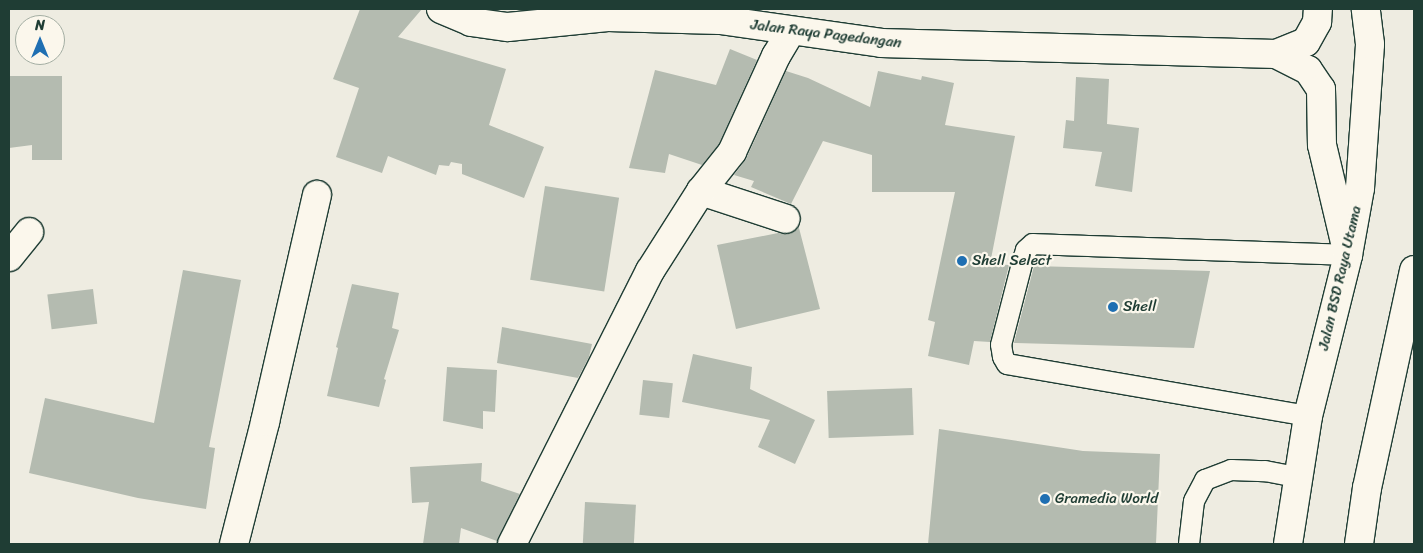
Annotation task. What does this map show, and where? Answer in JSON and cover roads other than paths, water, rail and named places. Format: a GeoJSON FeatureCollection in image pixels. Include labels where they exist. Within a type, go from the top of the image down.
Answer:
{"type":"FeatureCollection","features":[{"type":"Feature","properties":{"kind":"street","name":"Jalan Raya Pagedangan"},"geometry":{"type":"LineString","coordinates":[[441,9],[471,22],[508,26],[608,17],[720,20],[791,32],[881,43],[1276,54]]}},
{"type":"Feature","properties":{"kind":"street"},"geometry":{"type":"LineString","coordinates":[[1276,54],[1306,42],[1318,22],[1318,9]]}},
{"type":"Feature","properties":{"kind":"street","name":"Jalan BSD Raya Utama"},"geometry":{"type":"LineString","coordinates":[[1288,544],[1308,416],[1348,255],[1360,188],[1370,44],[1366,9]]}},
{"type":"Feature","properties":{"kind":"street"},"geometry":{"type":"LineString","coordinates":[[512,544],[650,271],[701,191],[732,152],[776,56],[791,32]]}},
{"type":"Feature","properties":{"kind":"street"},"geometry":{"type":"LineString","coordinates":[[1276,54],[1308,70],[1321,89],[1322,145],[1348,255]]}},
{"type":"Feature","properties":{"kind":"street"},"geometry":{"type":"LineString","coordinates":[[701,191],[786,220]]}},
{"type":"Feature","properties":{"kind":"street"},"geometry":{"type":"LineString","coordinates":[[234,544],[265,422],[317,195]]}},
{"type":"Feature","properties":{"kind":"street"},"geometry":{"type":"LineString","coordinates":[[9,256],[29,232]]}},
{"type":"Feature","properties":{"kind":"street"},"geometry":{"type":"LineString","coordinates":[[1359,544],[1368,488],[1414,270]]}},
{"type":"Feature","properties":{"kind":"lane"},"geometry":{"type":"LineString","coordinates":[[1308,416],[1007,364],[1003,357],[1001,345],[1026,250],[1033,244],[1348,255]]}},
{"type":"Feature","properties":{"kind":"lane"},"geometry":{"type":"LineString","coordinates":[[1189,544],[1194,501],[1205,480],[1230,470],[1265,471],[1297,477]]}},
{"type":"Feature","properties":{"kind":"place","name":"Shell Select"},"geometry":{"type":"Point","coordinates":[962,261]}},
{"type":"Feature","properties":{"kind":"place","name":"Shell"},"geometry":{"type":"Point","coordinates":[1113,307]}},
{"type":"Feature","properties":{"kind":"place","name":"Gramedia World"},"geometry":{"type":"Point","coordinates":[1045,499]}}]}
